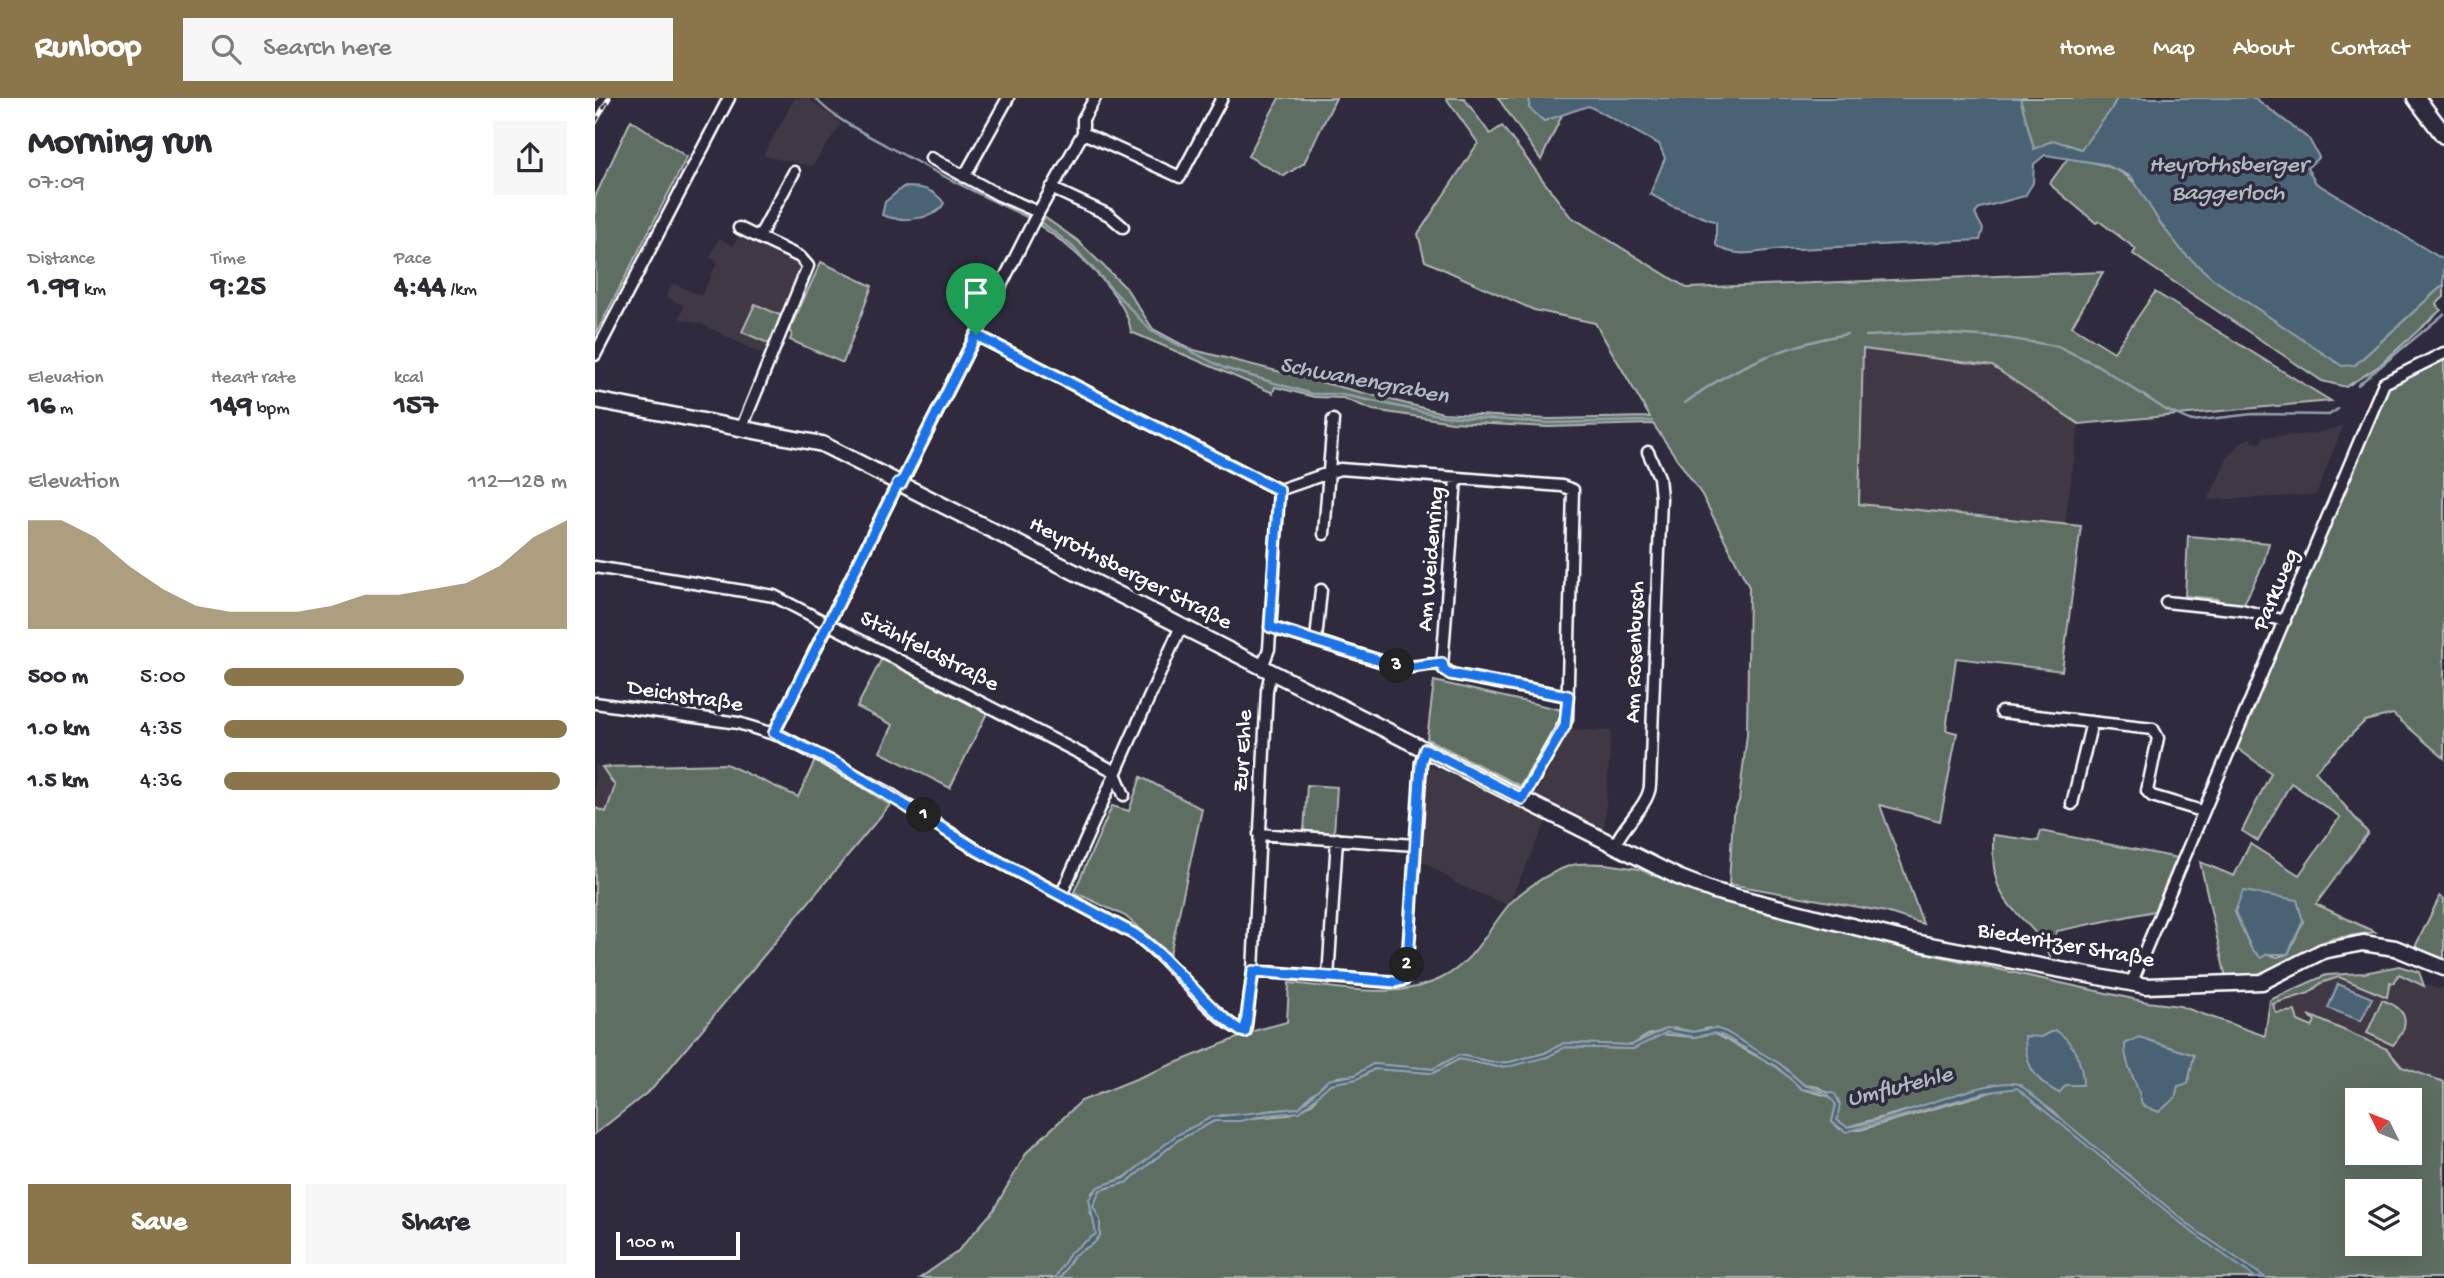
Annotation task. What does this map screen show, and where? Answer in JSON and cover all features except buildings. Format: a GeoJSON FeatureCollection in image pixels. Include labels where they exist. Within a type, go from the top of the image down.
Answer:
{"type":"FeatureCollection","features":[{"type":"Feature","properties":{"kind":"main road"},"geometry":{"type":"LineString","coordinates":[[2416,98],[2444,135]]}},
{"type":"Feature","properties":{"kind":"street"},"geometry":{"type":"LineString","coordinates":[[595,355],[729,98]]}},
{"type":"Feature","properties":{"kind":"street"},"geometry":{"type":"LineString","coordinates":[[964,177],[1008,98]]}},
{"type":"Feature","properties":{"kind":"street"},"geometry":{"type":"LineString","coordinates":[[774,733],[1038,212],[1083,133],[1083,119],[1095,98]]}},
{"type":"Feature","properties":{"kind":"street"},"geometry":{"type":"LineString","coordinates":[[1083,133],[1180,177],[1222,98]]}},
{"type":"Feature","properties":{"kind":"street"},"geometry":{"type":"LineString","coordinates":[[931,158],[1038,212]]}},
{"type":"Feature","properties":{"kind":"street"},"geometry":{"type":"LineString","coordinates":[[759,237],[794,173]]}},
{"type":"Feature","properties":{"kind":"street"},"geometry":{"type":"LineString","coordinates":[[1051,188],[1109,215],[1123,227]]}},
{"type":"Feature","properties":{"kind":"street"},"geometry":{"type":"LineString","coordinates":[[739,228],[800,257],[808,266],[742,427]]}},
{"type":"Feature","properties":{"kind":"street"},"geometry":{"type":"LineString","coordinates":[[976,335],[1279,490],[1340,469],[1456,478]]}},
{"type":"Feature","properties":{"kind":"street","name":"Parkweg"},"geometry":{"type":"LineString","coordinates":[[2131,984],[2384,383],[2444,354]]}},
{"type":"Feature","properties":{"kind":"street","name":"Heyrothsberger Straße"},"geometry":{"type":"LineString","coordinates":[[595,400],[817,442],[1615,845],[1695,884],[1757,903]]}},
{"type":"Feature","properties":{"kind":"street"},"geometry":{"type":"LineString","coordinates":[[1324,534],[1333,420]]}},
{"type":"Feature","properties":{"kind":"street","name":"Am Rosenbusch"},"geometry":{"type":"LineString","coordinates":[[1615,845],[1626,823],[1647,796],[1650,786],[1661,498],[1659,477],[1648,452]]}},
{"type":"Feature","properties":{"kind":"street","name":"Am Weidenring"},"geometry":{"type":"LineString","coordinates":[[1522,799],[1565,726],[1568,696],[1573,491],[1562,486],[1456,478],[1442,663],[1444,670],[1450,674],[1568,696]]}},
{"type":"Feature","properties":{"kind":"street","name":"Zur Ehle"},"geometry":{"type":"LineString","coordinates":[[1245,1032],[1253,971],[1267,669],[1279,490]]}},
{"type":"Feature","properties":{"kind":"street","name":"Stählfeldstraße"},"geometry":{"type":"LineString","coordinates":[[595,567],[774,596],[1114,771]]}},
{"type":"Feature","properties":{"kind":"street"},"geometry":{"type":"LineString","coordinates":[[1316,640],[1321,590]]}},
{"type":"Feature","properties":{"kind":"street"},"geometry":{"type":"LineString","coordinates":[[2167,602],[2242,610],[2285,621]]}},
{"type":"Feature","properties":{"kind":"street"},"geometry":{"type":"LineString","coordinates":[[1062,893],[1109,789],[1114,771],[1181,626]]}},
{"type":"Feature","properties":{"kind":"street"},"geometry":{"type":"LineString","coordinates":[[1270,627],[1403,668],[1442,663]]}},
{"type":"Feature","properties":{"kind":"street","name":"Deichstraße"},"geometry":{"type":"LineString","coordinates":[[595,703],[738,723],[774,733],[840,765],[977,850],[1062,893],[1148,943],[1219,1013],[1245,1032]]}},
{"type":"Feature","properties":{"kind":"street"},"geometry":{"type":"LineString","coordinates":[[2001,712],[2157,731],[2147,790],[2152,796],[2202,811]]}},
{"type":"Feature","properties":{"kind":"street"},"geometry":{"type":"LineString","coordinates":[[2072,804],[2092,722]]}},
{"type":"Feature","properties":{"kind":"street"},"geometry":{"type":"LineString","coordinates":[[1253,971],[1328,978],[1395,982],[1403,980],[1407,974],[1422,757],[1425,749]]}},
{"type":"Feature","properties":{"kind":"street"},"geometry":{"type":"LineString","coordinates":[[1114,771],[1124,795]]}},
{"type":"Feature","properties":{"kind":"street"},"geometry":{"type":"LineString","coordinates":[[1259,834],[1415,845]]}},
{"type":"Feature","properties":{"kind":"street"},"geometry":{"type":"LineString","coordinates":[[1328,978],[1337,839]]}},
{"type":"Feature","properties":{"kind":"street","name":"Biederitzer Straße"},"geometry":{"type":"LineString","coordinates":[[1757,903],[1914,942],[2131,984],[2257,983],[2323,951],[2359,943],[2395,948],[2444,968]]}},
{"type":"Feature","properties":{"kind":"shaded area"},"geometry":{"type":"Polygon","coordinates":[[[795,98],[808,98],[841,124],[812,166],[763,156],[795,98]]]}},
{"type":"Feature","properties":{"kind":"shaded area"},"geometry":{"type":"Polygon","coordinates":[[[738,237],[798,262],[802,269],[766,356],[701,324],[679,318],[684,306],[666,297],[673,283],[701,296],[718,261],[710,257],[719,238],[734,246],[738,237]]]}},
{"type":"Feature","properties":{"kind":"shaded area"},"geometry":{"type":"Polygon","coordinates":[[[1863,348],[1992,366],[2079,424],[2065,524],[1859,504],[1863,348]]]}},
{"type":"Feature","properties":{"kind":"shaded area"},"geometry":{"type":"Polygon","coordinates":[[[2343,426],[2316,495],[2208,500],[2229,455],[2244,440],[2251,438],[2252,442],[2260,443],[2263,437],[2313,434],[2343,426]]]}},
{"type":"Feature","properties":{"kind":"shaded area"},"geometry":{"type":"Polygon","coordinates":[[[1568,729],[1611,731],[1604,834],[1531,796],[1540,773],[1568,729]]]}},
{"type":"Feature","properties":{"kind":"shaded area"},"geometry":{"type":"Polygon","coordinates":[[[595,765],[602,767],[615,786],[606,813],[595,808],[595,765]]]}},
{"type":"Feature","properties":{"kind":"shaded area"},"geometry":{"type":"Polygon","coordinates":[[[1429,767],[1445,771],[1546,822],[1508,905],[1459,885],[1419,859],[1426,770],[1429,767]]]}},
{"type":"Feature","properties":{"kind":"shaded area"},"geometry":{"type":"Polygon","coordinates":[[[2399,966],[2419,972],[2425,984],[2438,989],[2444,986],[2444,1085],[2266,1036],[2270,1000],[2326,975],[2364,973],[2399,966]]]}},
{"type":"Feature","properties":{"kind":"green space"},"geometry":{"type":"Polygon","coordinates":[[[1279,98],[1336,98],[1304,163],[1284,176],[1248,156],[1279,98]]]}},
{"type":"Feature","properties":{"kind":"green space"},"geometry":{"type":"Polygon","coordinates":[[[1446,98],[1464,98],[1490,134],[1502,126],[1570,216],[1687,288],[2103,272],[2072,326],[2114,352],[2155,292],[2331,401],[2079,424],[1992,366],[1863,349],[1859,504],[2081,526],[2062,671],[1956,658],[1946,730],[1957,733],[1940,821],[1880,805],[1923,924],[1886,912],[1729,884],[1733,815],[1739,801],[1747,734],[1749,587],[1702,495],[1653,424],[1548,427],[1452,422],[1373,410],[1343,398],[1314,397],[1275,387],[1273,393],[1131,332],[1127,318],[1109,287],[1067,246],[1040,226],[1044,217],[1077,240],[1126,288],[1153,329],[1190,349],[1443,413],[1548,419],[1650,417],[1595,323],[1534,310],[1425,261],[1418,234],[1478,143],[1446,98]]]}},
{"type":"Feature","properties":{"kind":"green space"},"geometry":{"type":"Polygon","coordinates":[[[1498,98],[1529,98],[1530,108],[1544,121],[1563,113],[1541,160],[1498,98]]]}},
{"type":"Feature","properties":{"kind":"green space"},"geometry":{"type":"Polygon","coordinates":[[[2020,98],[2117,98],[2081,150],[2068,144],[2034,149],[2020,98]]]}},
{"type":"Feature","properties":{"kind":"green space"},"geometry":{"type":"Polygon","coordinates":[[[631,120],[687,157],[596,334],[595,197],[631,120]]]}},
{"type":"Feature","properties":{"kind":"green space"},"geometry":{"type":"Polygon","coordinates":[[[2068,158],[2100,164],[2127,176],[2355,365],[2444,284],[2444,297],[2436,304],[2441,310],[2379,366],[2346,387],[2322,381],[2144,262],[2133,254],[2136,249],[2099,221],[2096,223],[2053,187],[2050,183],[2068,158]]]}},
{"type":"Feature","properties":{"kind":"green space"},"geometry":{"type":"Polygon","coordinates":[[[821,262],[872,286],[843,363],[790,340],[792,334],[789,331],[821,262]]]}},
{"type":"Feature","properties":{"kind":"green space"},"geometry":{"type":"Polygon","coordinates":[[[755,304],[782,316],[770,344],[742,332],[755,304]]]}},
{"type":"Feature","properties":{"kind":"green space"},"geometry":{"type":"Polygon","coordinates":[[[2444,359],[2444,758],[2393,714],[2365,721],[2315,771],[2368,833],[2316,904],[2375,932],[2330,939],[2260,975],[2226,978],[2200,862],[2234,876],[2250,844],[2299,875],[2340,817],[2291,783],[2258,841],[2242,831],[2271,773],[2237,748],[2389,386],[2444,359]],[[2235,912],[2251,948],[2277,957],[2288,954],[2303,922],[2235,912]]]}},
{"type":"Feature","properties":{"kind":"green space"},"geometry":{"type":"Polygon","coordinates":[[[2188,536],[2269,543],[2263,565],[2243,606],[2218,604],[2218,599],[2185,596],[2188,536]]]}},
{"type":"Feature","properties":{"kind":"green space"},"geometry":{"type":"Polygon","coordinates":[[[882,658],[988,711],[950,788],[880,752],[893,725],[857,707],[882,658]]]}},
{"type":"Feature","properties":{"kind":"green space"},"geometry":{"type":"Polygon","coordinates":[[[1434,681],[1562,710],[1557,726],[1520,786],[1427,739],[1434,681]]]}},
{"type":"Feature","properties":{"kind":"green space"},"geometry":{"type":"Polygon","coordinates":[[[816,758],[890,805],[653,1088],[595,1134],[595,808],[606,812],[615,786],[602,767],[726,764],[798,797],[816,758]]]}},
{"type":"Feature","properties":{"kind":"green space"},"geometry":{"type":"Polygon","coordinates":[[[1141,777],[1202,809],[1170,954],[1125,916],[1074,892],[1112,806],[1129,811],[1141,777]]]}},
{"type":"Feature","properties":{"kind":"green space"},"geometry":{"type":"Polygon","coordinates":[[[1307,785],[1337,787],[1334,833],[1304,831],[1307,785]]]}},
{"type":"Feature","properties":{"kind":"green space"},"geometry":{"type":"Polygon","coordinates":[[[2041,831],[2178,858],[2154,911],[2057,931],[2050,956],[2040,938],[2005,899],[1997,883],[1994,863],[1993,835],[2038,841],[2041,831]]]}},
{"type":"Feature","properties":{"kind":"green space"},"geometry":{"type":"Polygon","coordinates":[[[1583,864],[1639,869],[1705,896],[1911,950],[2147,1002],[2180,1006],[2265,1036],[2270,1000],[2326,975],[2364,973],[2399,966],[2419,972],[2424,986],[2399,974],[2394,983],[2390,982],[2387,997],[2339,977],[2321,983],[2309,993],[2273,1004],[2276,1013],[2295,1011],[2298,1021],[2312,1027],[2315,1021],[2309,1015],[2387,1049],[2402,1067],[2444,1082],[2444,1278],[1060,1278],[1074,1255],[1094,1243],[1100,1235],[1093,1206],[1100,1190],[1127,1182],[1178,1140],[1214,1121],[1288,1115],[1313,1103],[1321,1090],[1330,1084],[1363,1076],[1374,1069],[1433,1073],[1459,1059],[1498,1067],[1547,1057],[1565,1047],[1633,1049],[1659,1034],[1694,1037],[1714,1033],[1777,1067],[1802,1089],[1832,1097],[1836,1105],[1832,1122],[1840,1129],[1860,1130],[2012,1086],[2012,1083],[2003,1084],[1847,1127],[1837,1120],[1838,1099],[1818,1087],[1804,1085],[1780,1064],[1709,1028],[1693,1032],[1675,1028],[1648,1035],[1632,1045],[1564,1043],[1545,1053],[1510,1062],[1498,1063],[1459,1055],[1433,1069],[1373,1064],[1355,1075],[1338,1077],[1312,1094],[1299,1108],[1265,1111],[1240,1117],[1221,1115],[1188,1129],[1124,1178],[1098,1187],[1092,1193],[1090,1213],[1096,1221],[1096,1234],[1071,1252],[1055,1278],[920,1278],[957,1252],[993,1211],[1027,1152],[1081,1101],[1257,1030],[1287,1022],[1289,983],[1386,991],[1424,985],[1442,978],[1470,956],[1507,907],[1527,889],[1552,873],[1583,864]]]}},
{"type":"Feature","properties":{"kind":"green space"},"geometry":{"type":"Polygon","coordinates":[[[2440,896],[2444,899],[2444,959],[2415,947],[2440,896]]]}},
{"type":"Feature","properties":{"kind":"green space"},"geometry":{"type":"Polygon","coordinates":[[[2382,1000],[2398,1008],[2404,1018],[2403,1031],[2393,1045],[2367,1033],[2382,1000]]]}},
{"type":"Feature","properties":{"kind":"water","name":"Heyrothsberger Baggerloch"},"geometry":{"type":"Polygon","coordinates":[[[1530,98],[2020,98],[2034,149],[2053,140],[2081,149],[2117,98],[2255,98],[2309,139],[2319,157],[2307,168],[2316,183],[2444,260],[2444,284],[2355,365],[2342,366],[2213,279],[2184,253],[2160,223],[2131,176],[2103,164],[2045,155],[2034,164],[2033,183],[2025,196],[1980,208],[1975,214],[1983,229],[1980,240],[1735,253],[1716,245],[1716,222],[1672,206],[1650,194],[1665,158],[1659,144],[1588,106],[1544,121],[1529,108],[1530,98]]]}},
{"type":"Feature","properties":{"kind":"water"},"geometry":{"type":"Polygon","coordinates":[[[903,187],[926,189],[944,203],[940,209],[925,217],[898,219],[882,215],[885,202],[903,187]]]}},
{"type":"Feature","properties":{"kind":"water"},"geometry":{"type":"Polygon","coordinates":[[[2243,891],[2297,900],[2303,921],[2288,954],[2267,954],[2261,958],[2251,948],[2235,912],[2243,891]]]}},
{"type":"Feature","properties":{"kind":"water"},"geometry":{"type":"Polygon","coordinates":[[[2338,984],[2372,998],[2361,1021],[2328,1008],[2338,984]]]}},
{"type":"Feature","properties":{"kind":"water"},"geometry":{"type":"Polygon","coordinates":[[[1667,1028],[1693,1032],[1715,1028],[1726,1032],[1780,1064],[1804,1085],[1835,1094],[1840,1104],[1837,1120],[1847,1127],[1886,1118],[1985,1086],[2019,1084],[2194,1229],[2266,1278],[2256,1278],[2192,1232],[2017,1088],[1983,1093],[1846,1132],[1832,1122],[1836,1105],[1827,1093],[1802,1089],[1777,1067],[1724,1036],[1714,1033],[1694,1037],[1667,1032],[1633,1049],[1565,1047],[1547,1057],[1511,1066],[1498,1067],[1459,1059],[1433,1073],[1374,1069],[1357,1079],[1330,1084],[1300,1112],[1265,1115],[1240,1121],[1214,1121],[1178,1140],[1127,1182],[1100,1190],[1093,1206],[1100,1220],[1100,1235],[1094,1243],[1074,1255],[1060,1278],[1055,1278],[1071,1252],[1096,1234],[1089,1199],[1098,1187],[1125,1178],[1175,1136],[1212,1117],[1299,1108],[1328,1080],[1355,1075],[1373,1064],[1433,1069],[1459,1055],[1498,1063],[1510,1062],[1545,1053],[1564,1043],[1632,1045],[1667,1028]]]}},
{"type":"Feature","properties":{"kind":"water"},"geometry":{"type":"Polygon","coordinates":[[[2055,1030],[2072,1046],[2083,1077],[2083,1085],[2066,1085],[2059,1093],[2037,1077],[2029,1063],[2025,1046],[2025,1036],[2042,1037],[2055,1030]]]}},
{"type":"Feature","properties":{"kind":"water"},"geometry":{"type":"Polygon","coordinates":[[[2139,1037],[2194,1055],[2188,1083],[2178,1086],[2175,1098],[2159,1112],[2142,1105],[2125,1053],[2125,1044],[2139,1037]]]}},
{"type":"Feature","properties":{"kind":"waterway","name":"Schwanengraben"},"geometry":{"type":"LineString","coordinates":[[815,98],[858,130],[956,183],[1027,217]]}},
{"type":"Feature","properties":{"kind":"waterway","name":"Schwanengraben"},"geometry":{"type":"LineString","coordinates":[[1041,222],[1073,247],[1151,331],[1224,368],[1312,394],[1339,394],[1443,416],[1548,423],[1652,421]]}},
{"type":"Feature","properties":{"kind":"waterway","name":"Schwanengraben"},"geometry":{"type":"LineString","coordinates":[[2358,385],[2444,314]]}},
{"type":"Feature","properties":{"kind":"waterway","name":"Schwanengraben"},"geometry":{"type":"LineString","coordinates":[[1866,336],[1928,333],[1999,337],[2057,346],[2097,365],[2166,410],[2192,421],[2253,414],[2329,415],[2338,409]]}},
{"type":"Feature","properties":{"kind":"waterway","name":"Schwanengraben"},"geometry":{"type":"LineString","coordinates":[[1685,403],[1722,378],[1761,359],[1804,344],[1847,334]]}},
{"type":"Feature","properties":{"kind":"railway"},"geometry":{"type":"LineString","coordinates":[[595,123],[609,98]]}},
{"type":"Feature","properties":{"kind":"route"},"geometry":{"type":"LineString","coordinates":[[976,335],[1279,490],[1270,627],[1403,668],[1442,663],[1444,670],[1450,674],[1568,696],[1565,726],[1522,799],[1425,749],[1423,752],[1407,974],[1403,980],[1395,982],[1253,971],[1249,1019],[1245,1032],[1241,1031],[1190,986],[1148,943],[1106,916],[977,850],[907,804],[840,765],[774,733],[898,483],[901,484],[976,335]]}},
{"type":"Feature","properties":{"kind":"water label","name":"Umflutehle"},"geometry":{"type":"Point","coordinates":[1900,1088]}}]}
